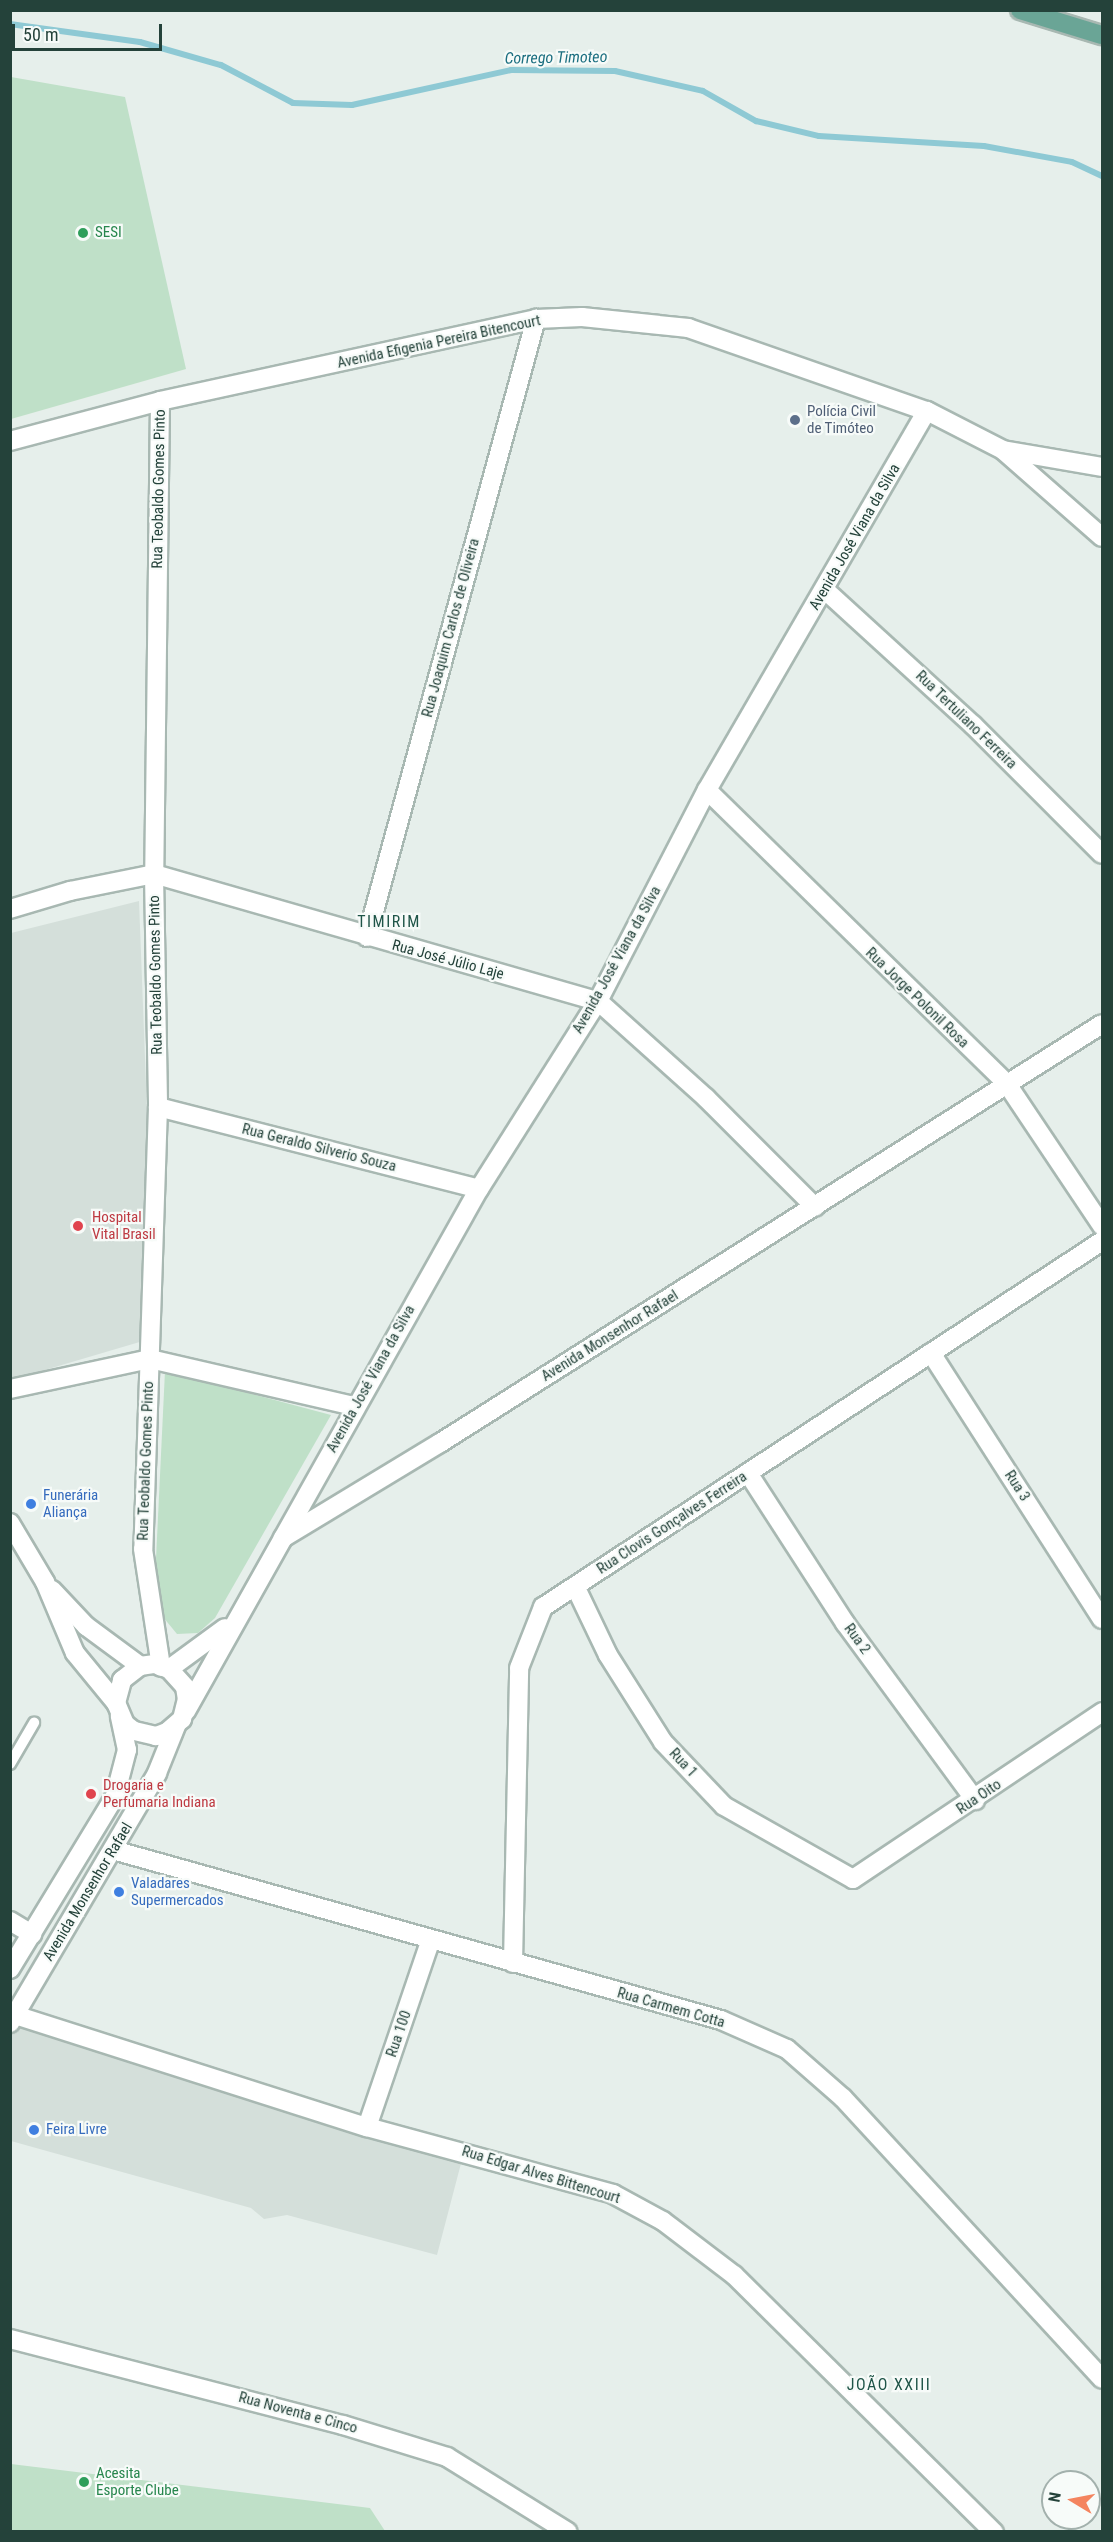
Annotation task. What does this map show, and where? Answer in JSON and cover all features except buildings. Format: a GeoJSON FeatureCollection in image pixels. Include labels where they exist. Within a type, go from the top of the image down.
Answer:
{"type":"FeatureCollection","features":[{"type":"Feature","properties":{"kind":"main road"},"geometry":{"type":"LineString","coordinates":[[1020,10],[1102,35]]}},
{"type":"Feature","properties":{"kind":"street","name":"Avenida Efigenia Pereira Bitencourt"},"geometry":{"type":"LineString","coordinates":[[10,441],[160,401],[536,319],[582,316],[688,328],[927,411],[1003,450],[1102,467]]}},
{"type":"Feature","properties":{"kind":"street","name":"Rua Joaquim Carlos de Oliveira"},"geometry":{"type":"LineString","coordinates":[[367,937],[536,319]]}},
{"type":"Feature","properties":{"kind":"street","name":"Rua Teobaldo Gomes Pinto"},"geometry":{"type":"LineString","coordinates":[[160,401],[154,874],[158,1107],[143,1549],[165,1668]]}},
{"type":"Feature","properties":{"kind":"street","name":"Avenida José Viana da Silva"},"geometry":{"type":"LineString","coordinates":[[283,1538],[354,1406],[479,1189],[598,1001],[707,790],[927,411]]}},
{"type":"Feature","properties":{"kind":"street"},"geometry":{"type":"LineString","coordinates":[[1003,450],[1102,537]]}},
{"type":"Feature","properties":{"kind":"street","name":"Rua Tertuliano Ferreira"},"geometry":{"type":"LineString","coordinates":[[825,590],[973,725],[1102,854]]}},
{"type":"Feature","properties":{"kind":"street","name":"Rua Jorge Polonil Rosa"},"geometry":{"type":"LineString","coordinates":[[707,790],[1007,1084],[1102,1226]]}},
{"type":"Feature","properties":{"kind":"street","name":"Rua José Júlio Laje"},"geometry":{"type":"LineString","coordinates":[[10,909],[70,891],[154,874],[367,937],[598,1001],[706,1098],[815,1207]]}},
{"type":"Feature","properties":{"kind":"street","name":"Avenida Monsenhor Rafael"},"geometry":{"type":"LineString","coordinates":[[13,2019],[114,1850],[157,1773],[181,1718],[283,1538],[815,1207],[1102,1024]]}},
{"type":"Feature","properties":{"kind":"street","name":"Rua Geraldo Silverio Souza"},"geometry":{"type":"LineString","coordinates":[[158,1107],[479,1189]]}},
{"type":"Feature","properties":{"kind":"street","name":"Rua Clovis Gonçalves Ferreira"},"geometry":{"type":"LineString","coordinates":[[513,1963],[519,1668],[543,1607],[1102,1240]]}},
{"type":"Feature","properties":{"kind":"street","name":"Rua 3"},"geometry":{"type":"LineString","coordinates":[[931,1353],[1102,1619]]}},
{"type":"Feature","properties":{"kind":"street"},"geometry":{"type":"LineString","coordinates":[[10,1389],[150,1359],[354,1406]]}},
{"type":"Feature","properties":{"kind":"street","name":"Rua 2"},"geometry":{"type":"LineString","coordinates":[[748,1473],[844,1623],[975,1800]]}},
{"type":"Feature","properties":{"kind":"street"},"geometry":{"type":"LineString","coordinates":[[10,1523],[45,1582],[75,1653],[118,1709],[125,1724],[145,1735],[156,1736],[181,1718],[185,1687],[165,1668]]}},
{"type":"Feature","properties":{"kind":"street"},"geometry":{"type":"LineString","coordinates":[[45,1582],[86,1626],[140,1666],[165,1668],[234,1621]]}},
{"type":"Feature","properties":{"kind":"street","name":"Rua 1"},"geometry":{"type":"LineString","coordinates":[[575,1586],[608,1655],[663,1742],[724,1806],[853,1879]]}},
{"type":"Feature","properties":{"kind":"street"},"geometry":{"type":"LineString","coordinates":[[118,1709],[122,1680],[140,1666]]}},
{"type":"Feature","properties":{"kind":"street","name":"Avenida Monsenhor Rafael"},"geometry":{"type":"LineString","coordinates":[[10,1969],[115,1796],[127,1750],[118,1709]]}},
{"type":"Feature","properties":{"kind":"street","name":"Rua Oito"},"geometry":{"type":"LineString","coordinates":[[853,1879],[975,1800],[1102,1712]]}},
{"type":"Feature","properties":{"kind":"street","name":"Rua Carmem Cotta"},"geometry":{"type":"LineString","coordinates":[[114,1850],[430,1942],[721,2020],[786,2049],[843,2098],[1102,2379]]}},
{"type":"Feature","properties":{"kind":"street"},"geometry":{"type":"LineString","coordinates":[[10,1921],[32,1934]]}},
{"type":"Feature","properties":{"kind":"street","name":"Rua 100"},"geometry":{"type":"LineString","coordinates":[[367,2127],[430,1942]]}},
{"type":"Feature","properties":{"kind":"street","name":"Rua Edgar Alves Bittencourt"},"geometry":{"type":"LineString","coordinates":[[13,2019],[367,2127],[613,2194],[663,2221],[734,2275],[994,2532]]}},
{"type":"Feature","properties":{"kind":"street","name":"Rua Noventa e Cinco"},"geometry":{"type":"LineString","coordinates":[[10,2339],[332,2422],[447,2457],[568,2532]]}},
{"type":"Feature","properties":{"kind":"lane"},"geometry":{"type":"LineString","coordinates":[[10,1764],[34,1723]]}},
{"type":"Feature","properties":{"kind":"shaded area","name":"Hospital Vital Brasil"},"geometry":{"type":"Polygon","coordinates":[[[139,901],[147,1111],[143,1341],[11,1380],[11,933],[139,901]]]}},
{"type":"Feature","properties":{"kind":"shaded area","name":"Feira Livre"},"geometry":{"type":"Polygon","coordinates":[[[15,2015],[464,2152],[437,2255],[287,2215],[264,2219],[251,2208],[11,2141],[10,2025],[15,2015]]]}},
{"type":"Feature","properties":{"kind":"green space","name":"SESI"},"geometry":{"type":"Polygon","coordinates":[[[11,77],[125,97],[186,369],[11,419],[11,77]]]}},
{"type":"Feature","properties":{"kind":"green space"},"geometry":{"type":"Polygon","coordinates":[[[165,1371],[331,1415],[215,1618],[198,1633],[177,1634],[163,1617],[155,1580],[165,1371]]]}},
{"type":"Feature","properties":{"kind":"green space","name":"Acesita Esporte Clube"},"geometry":{"type":"Polygon","coordinates":[[[11,2464],[370,2508],[385,2531],[11,2531],[11,2464]]]}},
{"type":"Feature","properties":{"kind":"waterway","name":"Corrego Timoteo"},"geometry":{"type":"LineString","coordinates":[[10,24],[140,42],[221,65],[293,103],[352,105],[511,70],[615,71],[703,91],[756,121],[819,136],[984,146],[1072,162],[1102,176]]}},
{"type":"Feature","properties":{"kind":"place","name":"SESI"},"geometry":{"type":"Point","coordinates":[83,233]}},
{"type":"Feature","properties":{"kind":"place","name":"Polícia Civil de Timóteo"},"geometry":{"type":"Point","coordinates":[795,420]}},
{"type":"Feature","properties":{"kind":"place","name":"Hospital Vital Brasil"},"geometry":{"type":"Point","coordinates":[78,1226]}},
{"type":"Feature","properties":{"kind":"place","name":"Funerária Aliança"},"geometry":{"type":"Point","coordinates":[31,1504]}},
{"type":"Feature","properties":{"kind":"place","name":"Drogaria e Perfumaria Indiana"},"geometry":{"type":"Point","coordinates":[91,1794]}},
{"type":"Feature","properties":{"kind":"place","name":"Valadares Supermercados"},"geometry":{"type":"Point","coordinates":[119,1892]}},
{"type":"Feature","properties":{"kind":"place","name":"Feira Livre"},"geometry":{"type":"Point","coordinates":[34,2130]}},
{"type":"Feature","properties":{"kind":"place","name":"Acesita Esporte Clube"},"geometry":{"type":"Point","coordinates":[84,2482]}},
{"type":"Feature","properties":{"kind":"district","name":"TIMIRIM"},"geometry":{"type":"Point","coordinates":[389,922]}},
{"type":"Feature","properties":{"kind":"district","name":"JOÃO XXIII"},"geometry":{"type":"Point","coordinates":[889,2385]}}]}
